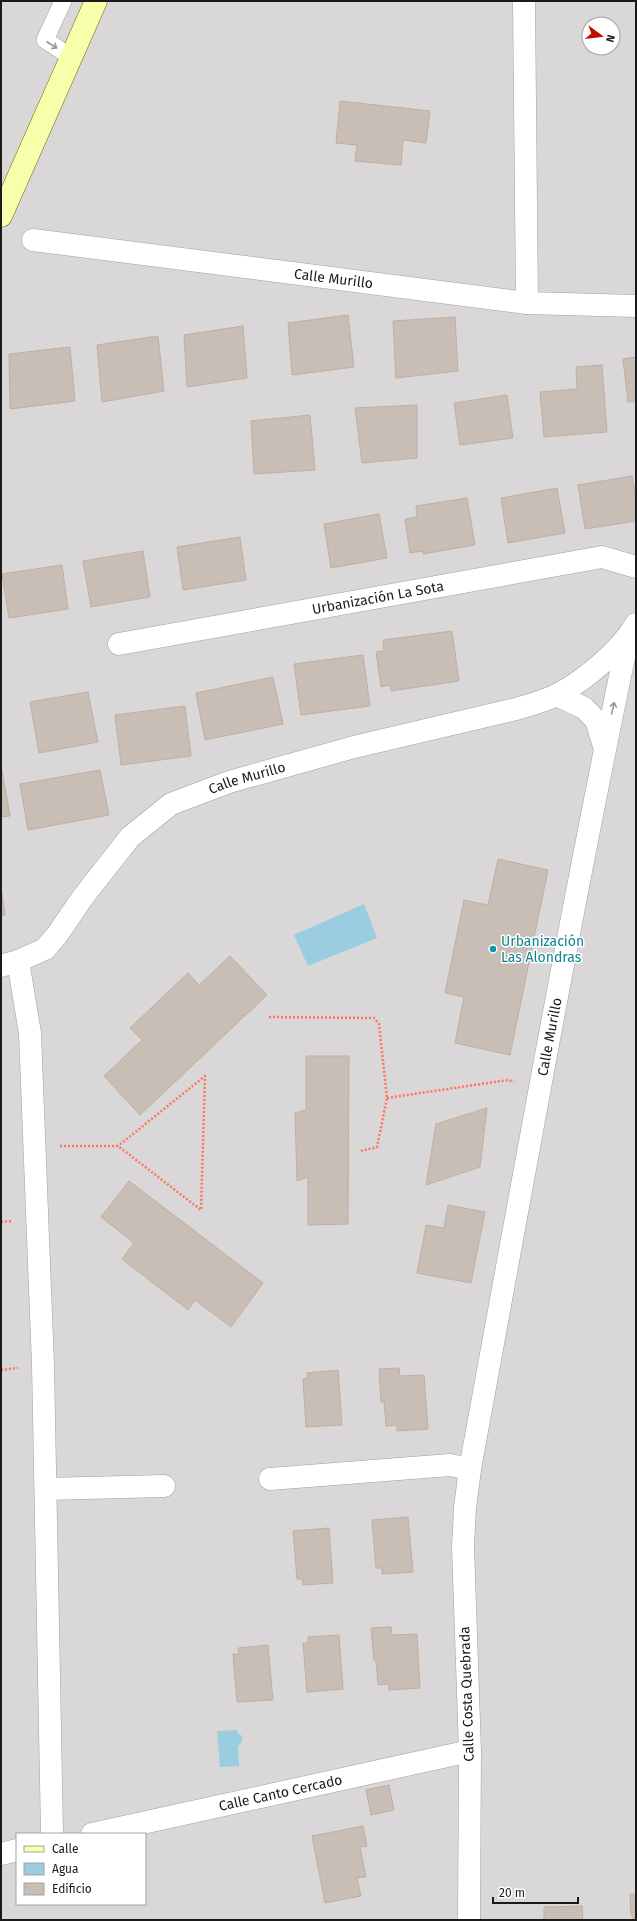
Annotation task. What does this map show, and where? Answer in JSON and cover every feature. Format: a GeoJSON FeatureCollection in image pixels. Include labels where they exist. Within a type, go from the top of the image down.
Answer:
{"type":"FeatureCollection","features":[{"type":"Feature","properties":{"kind":"main road"},"geometry":{"type":"LineString","coordinates":[[1,216],[96,1]]}},
{"type":"Feature","properties":{"kind":"street"},"geometry":{"type":"LineString","coordinates":[[524,1],[527,303]]}},
{"type":"Feature","properties":{"kind":"street","name":"Calle Murillo"},"geometry":{"type":"LineString","coordinates":[[33,240],[527,303],[636,306]]}},
{"type":"Feature","properties":{"kind":"street","name":"Urbanización La Sota"},"geometry":{"type":"LineString","coordinates":[[119,644],[602,557],[636,567]]}},
{"type":"Feature","properties":{"kind":"street","name":"Calle Murillo"},"geometry":{"type":"LineString","coordinates":[[9,964],[45,949],[58,935],[83,897],[130,837],[171,804],[236,780],[354,747],[516,709],[557,695],[593,670],[632,631]]}},
{"type":"Feature","properties":{"kind":"street","name":"Calle Murillo"},"geometry":{"type":"LineString","coordinates":[[496,1328],[604,746],[632,631]]}},
{"type":"Feature","properties":{"kind":"street","name":"Calle Murillo"},"geometry":{"type":"LineString","coordinates":[[557,695],[584,708],[596,720],[604,746]]}},
{"type":"Feature","properties":{"kind":"street"},"geometry":{"type":"LineString","coordinates":[[9,964],[30,1033],[43,1365],[52,1833]]}},
{"type":"Feature","properties":{"kind":"street","name":"Calle Costa Quebrada"},"geometry":{"type":"LineString","coordinates":[[469,1920],[470,1751],[463,1547],[465,1508],[470,1469],[496,1328]]}},
{"type":"Feature","properties":{"kind":"street"},"geometry":{"type":"LineString","coordinates":[[270,1479],[450,1465],[470,1469]]}},
{"type":"Feature","properties":{"kind":"street"},"geometry":{"type":"LineString","coordinates":[[46,1489],[164,1486]]}},
{"type":"Feature","properties":{"kind":"street","name":"Calle Canto Cercado"},"geometry":{"type":"LineString","coordinates":[[97,1833],[470,1751]]}},
{"type":"Feature","properties":{"kind":"street"},"geometry":{"type":"LineString","coordinates":[[1,1854],[16,1850]]}},
{"type":"Feature","properties":{"kind":"lane"},"geometry":{"type":"LineString","coordinates":[[63,1],[45,40],[71,57]]}},
{"type":"Feature","properties":{"kind":"path"},"geometry":{"type":"LineString","coordinates":[[269,1017],[374,1018],[379,1024],[387,1098],[378,1147],[361,1151]]}},
{"type":"Feature","properties":{"kind":"path"},"geometry":{"type":"LineString","coordinates":[[34,1146],[118,1146],[201,1210],[205,1076],[118,1146]]}},
{"type":"Feature","properties":{"kind":"path"},"geometry":{"type":"LineString","coordinates":[[387,1098],[508,1080],[540,1088]]}},
{"type":"Feature","properties":{"kind":"shaded area"},"geometry":{"type":"Polygon","coordinates":[[[1,1],[636,1],[636,1920],[1,1920],[1,1]]]}},
{"type":"Feature","properties":{"kind":"water"},"geometry":{"type":"Polygon","coordinates":[[[364,904],[377,938],[308,966],[294,935],[364,904]]]}},
{"type":"Feature","properties":{"kind":"water"},"geometry":{"type":"Polygon","coordinates":[[[237,1730],[237,1733],[242,1736],[242,1742],[238,1746],[239,1766],[220,1767],[217,1731],[237,1730]]]}},
{"type":"Feature","properties":{"kind":"building"},"geometry":{"type":"Polygon","coordinates":[[[340,101],[430,111],[426,143],[403,140],[401,165],[355,161],[357,145],[336,143],[340,101]]]}},
{"type":"Feature","properties":{"kind":"building"},"geometry":{"type":"Polygon","coordinates":[[[348,315],[354,367],[292,375],[288,323],[348,315]]]}},
{"type":"Feature","properties":{"kind":"building"},"geometry":{"type":"Polygon","coordinates":[[[455,317],[458,371],[396,378],[393,321],[455,317]]]}},
{"type":"Feature","properties":{"kind":"building"},"geometry":{"type":"Polygon","coordinates":[[[243,326],[247,378],[187,387],[184,335],[243,326]]]}},
{"type":"Feature","properties":{"kind":"building"},"geometry":{"type":"Polygon","coordinates":[[[158,336],[164,391],[102,402],[97,345],[158,336]]]}},
{"type":"Feature","properties":{"kind":"building"},"geometry":{"type":"Polygon","coordinates":[[[70,347],[75,401],[10,409],[9,354],[70,347]]]}},
{"type":"Feature","properties":{"kind":"building"},"geometry":{"type":"Polygon","coordinates":[[[636,357],[636,401],[628,402],[623,359],[636,357]]]}},
{"type":"Feature","properties":{"kind":"building"},"geometry":{"type":"Polygon","coordinates":[[[602,365],[607,432],[544,437],[540,392],[577,389],[576,367],[602,365]]]}},
{"type":"Feature","properties":{"kind":"building"},"geometry":{"type":"Polygon","coordinates":[[[507,395],[513,438],[460,445],[454,403],[507,395]]]}},
{"type":"Feature","properties":{"kind":"building"},"geometry":{"type":"Polygon","coordinates":[[[417,405],[417,458],[362,463],[355,408],[417,405]]]}},
{"type":"Feature","properties":{"kind":"building"},"geometry":{"type":"Polygon","coordinates":[[[310,415],[315,470],[254,474],[251,421],[310,415]]]}},
{"type":"Feature","properties":{"kind":"building"},"geometry":{"type":"Polygon","coordinates":[[[632,476],[636,500],[636,521],[585,529],[578,485],[632,476]]]}},
{"type":"Feature","properties":{"kind":"building"},"geometry":{"type":"Polygon","coordinates":[[[557,488],[565,533],[508,543],[501,498],[557,488]]]}},
{"type":"Feature","properties":{"kind":"building"},"geometry":{"type":"Polygon","coordinates":[[[467,498],[475,545],[423,554],[423,551],[410,553],[405,519],[417,517],[416,506],[467,498]]]}},
{"type":"Feature","properties":{"kind":"building"},"geometry":{"type":"Polygon","coordinates":[[[379,514],[387,558],[331,568],[324,524],[379,514]]]}},
{"type":"Feature","properties":{"kind":"building"},"geometry":{"type":"Polygon","coordinates":[[[240,537],[246,580],[183,590],[177,547],[240,537]]]}},
{"type":"Feature","properties":{"kind":"building"},"geometry":{"type":"Polygon","coordinates":[[[143,551],[150,597],[91,607],[83,561],[143,551]]]}},
{"type":"Feature","properties":{"kind":"building"},"geometry":{"type":"Polygon","coordinates":[[[62,565],[68,609],[9,618],[2,574],[62,565]]]}},
{"type":"Feature","properties":{"kind":"building"},"geometry":{"type":"Polygon","coordinates":[[[452,631],[459,681],[391,691],[390,685],[381,687],[376,652],[384,651],[383,640],[452,631]]]}},
{"type":"Feature","properties":{"kind":"building"},"geometry":{"type":"Polygon","coordinates":[[[363,655],[370,706],[301,715],[294,664],[363,655]]]}},
{"type":"Feature","properties":{"kind":"building"},"geometry":{"type":"Polygon","coordinates":[[[273,677],[283,724],[205,740],[196,693],[273,677]]]}},
{"type":"Feature","properties":{"kind":"building"},"geometry":{"type":"Polygon","coordinates":[[[88,692],[98,742],[39,753],[30,702],[88,692]]]}},
{"type":"Feature","properties":{"kind":"building"},"geometry":{"type":"Polygon","coordinates":[[[185,706],[191,756],[121,765],[115,715],[185,706]]]}},
{"type":"Feature","properties":{"kind":"building"},"geometry":{"type":"Polygon","coordinates":[[[1,765],[10,816],[1,817],[1,765]]]}},
{"type":"Feature","properties":{"kind":"building"},"geometry":{"type":"Polygon","coordinates":[[[100,770],[109,815],[28,830],[20,784],[100,770]]]}},
{"type":"Feature","properties":{"kind":"building","name":"Urbanización Las Alondras"},"geometry":{"type":"Polygon","coordinates":[[[498,859],[548,870],[510,1055],[455,1043],[464,997],[445,993],[464,900],[488,905],[498,859]]]}},
{"type":"Feature","properties":{"kind":"building"},"geometry":{"type":"Polygon","coordinates":[[[1,887],[5,915],[1,916],[1,887]]]}},
{"type":"Feature","properties":{"kind":"building"},"geometry":{"type":"Polygon","coordinates":[[[230,956],[267,995],[140,1115],[104,1076],[142,1040],[130,1028],[188,973],[199,985],[230,956]]]}},
{"type":"Feature","properties":{"kind":"building"},"geometry":{"type":"Polygon","coordinates":[[[306,1056],[349,1056],[348,1224],[308,1225],[308,1177],[297,1181],[295,1113],[306,1110],[306,1056]]]}},
{"type":"Feature","properties":{"kind":"building"},"geometry":{"type":"Polygon","coordinates":[[[487,1108],[480,1167],[426,1185],[436,1124],[487,1108]]]}},
{"type":"Feature","properties":{"kind":"building"},"geometry":{"type":"Polygon","coordinates":[[[129,1181],[263,1283],[231,1327],[195,1300],[188,1310],[122,1259],[134,1243],[101,1217],[129,1181]]]}},
{"type":"Feature","properties":{"kind":"building"},"geometry":{"type":"Polygon","coordinates":[[[448,1205],[485,1212],[471,1283],[417,1273],[426,1225],[444,1228],[448,1205]]]}},
{"type":"Feature","properties":{"kind":"building"},"geometry":{"type":"Polygon","coordinates":[[[399,1368],[400,1376],[424,1375],[428,1429],[397,1431],[397,1425],[386,1426],[384,1401],[381,1402],[379,1369],[399,1368]]]}},
{"type":"Feature","properties":{"kind":"building"},"geometry":{"type":"Polygon","coordinates":[[[338,1370],[342,1425],[306,1427],[303,1379],[308,1378],[307,1373],[338,1370]]]}},
{"type":"Feature","properties":{"kind":"building"},"geometry":{"type":"Polygon","coordinates":[[[408,1517],[413,1572],[382,1574],[382,1568],[376,1568],[372,1520],[408,1517]]]}},
{"type":"Feature","properties":{"kind":"building"},"geometry":{"type":"Polygon","coordinates":[[[329,1528],[333,1583],[303,1585],[302,1579],[297,1579],[293,1531],[329,1528]]]}},
{"type":"Feature","properties":{"kind":"building"},"geometry":{"type":"Polygon","coordinates":[[[391,1627],[392,1635],[417,1634],[420,1688],[389,1690],[389,1684],[378,1685],[371,1628],[391,1627]]]}},
{"type":"Feature","properties":{"kind":"building"},"geometry":{"type":"Polygon","coordinates":[[[339,1635],[343,1689],[307,1692],[303,1643],[308,1643],[308,1637],[339,1635]]]}},
{"type":"Feature","properties":{"kind":"building"},"geometry":{"type":"Polygon","coordinates":[[[268,1645],[273,1700],[237,1702],[233,1654],[239,1654],[238,1648],[268,1645]]]}},
{"type":"Feature","properties":{"kind":"building"},"geometry":{"type":"Polygon","coordinates":[[[389,1785],[394,1810],[371,1815],[366,1790],[389,1785]]]}},
{"type":"Feature","properties":{"kind":"building"},"geometry":{"type":"Polygon","coordinates":[[[363,1826],[367,1846],[360,1847],[366,1877],[357,1878],[361,1896],[325,1903],[312,1836],[363,1826]]]}},
{"type":"Feature","properties":{"kind":"building"},"geometry":{"type":"Polygon","coordinates":[[[630,1894],[636,1894],[636,1920],[633,1920],[633,1915],[631,1915],[630,1894]]]}},
{"type":"Feature","properties":{"kind":"building"},"geometry":{"type":"Polygon","coordinates":[[[582,1906],[583,1920],[544,1920],[544,1907],[582,1906]]]}},
{"type":"Feature","properties":{"kind":"place","name":"Urbanización Las Alondras"},"geometry":{"type":"Point","coordinates":[493,949]}}]}
